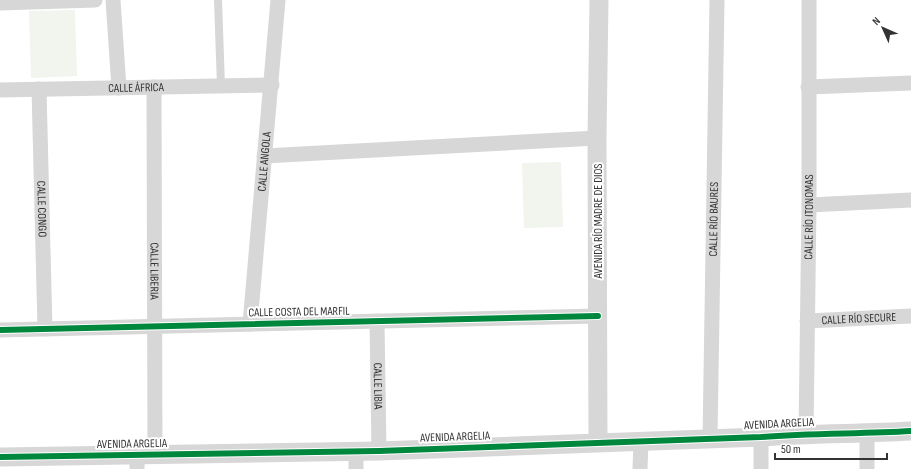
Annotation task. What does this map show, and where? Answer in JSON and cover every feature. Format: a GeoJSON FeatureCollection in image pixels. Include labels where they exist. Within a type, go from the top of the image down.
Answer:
{"type":"FeatureCollection","features":[{"type":"Feature","properties":{"kind":"street"},"geometry":{"type":"LineString","coordinates":[[0,3],[95,0]]}},
{"type":"Feature","properties":{"kind":"street"},"geometry":{"type":"LineString","coordinates":[[113,0],[119,88]]}},
{"type":"Feature","properties":{"kind":"street","name":"CALLE ANGOLA"},"geometry":{"type":"LineString","coordinates":[[250,324],[264,156],[272,85],[278,0]]}},
{"type":"Feature","properties":{"kind":"street","name":"AVENIDA RÍO MADRE DE DIOS"},"geometry":{"type":"LineString","coordinates":[[598,443],[597,138],[599,0]]}},
{"type":"Feature","properties":{"kind":"street","name":"CALLE RÍO BAURES"},"geometry":{"type":"LineString","coordinates":[[710,438],[717,0]]}},
{"type":"Feature","properties":{"kind":"street","name":"CALLE RÍO ITONOMAS"},"geometry":{"type":"LineString","coordinates":[[806,434],[809,205],[809,0]]}},
{"type":"Feature","properties":{"kind":"street"},"geometry":{"type":"LineString","coordinates":[[808,87],[911,83]]}},
{"type":"Feature","properties":{"kind":"street","name":"CALLE ÁFRICA"},"geometry":{"type":"LineString","coordinates":[[0,90],[272,85]]}},
{"type":"Feature","properties":{"kind":"street","name":"CALLE LIBERIA"},"geometry":{"type":"LineString","coordinates":[[143,460],[155,326],[154,87]]}},
{"type":"Feature","properties":{"kind":"street","name":"CALLE CONGO"},"geometry":{"type":"LineString","coordinates":[[39,89],[45,329]]}},
{"type":"Feature","properties":{"kind":"street"},"geometry":{"type":"LineString","coordinates":[[264,156],[597,138]]}},
{"type":"Feature","properties":{"kind":"street"},"geometry":{"type":"LineString","coordinates":[[809,205],[911,200]]}},
{"type":"Feature","properties":{"kind":"street","name":"CALLE COSTA DEL MARFIL"},"geometry":{"type":"LineString","coordinates":[[0,330],[598,316]]}},
{"type":"Feature","properties":{"kind":"street","name":"CALLE RÍO SECURE"},"geometry":{"type":"LineString","coordinates":[[807,321],[911,316]]}},
{"type":"Feature","properties":{"kind":"street","name":"CALLE LIBIA"},"geometry":{"type":"LineString","coordinates":[[377,321],[379,452]]}},
{"type":"Feature","properties":{"kind":"street","name":"AVENIDA ARGELIA"},"geometry":{"type":"LineString","coordinates":[[0,458],[356,460],[379,452],[911,431]]}},
{"type":"Feature","properties":{"kind":"street"},"geometry":{"type":"LineString","coordinates":[[867,433],[867,469]]}},
{"type":"Feature","properties":{"kind":"street"},"geometry":{"type":"LineString","coordinates":[[761,469],[762,437]]}},
{"type":"Feature","properties":{"kind":"street"},"geometry":{"type":"LineString","coordinates":[[640,469],[641,441]]}},
{"type":"Feature","properties":{"kind":"lane"},"geometry":{"type":"LineString","coordinates":[[218,0],[221,86]]}},
{"type":"Feature","properties":{"kind":"shaded area"},"geometry":{"type":"Polygon","coordinates":[[[75,10],[77,76],[31,78],[29,11],[75,10]]]}},
{"type":"Feature","properties":{"kind":"shaded area"},"geometry":{"type":"Polygon","coordinates":[[[561,162],[563,227],[524,228],[522,163],[561,162]]]}},
{"type":"Feature","properties":{"kind":"cycle path"},"geometry":{"type":"LineString","coordinates":[[0,330],[598,316]]}},
{"type":"Feature","properties":{"kind":"cycle path"},"geometry":{"type":"LineString","coordinates":[[0,457],[379,451],[911,431]]}}]}
